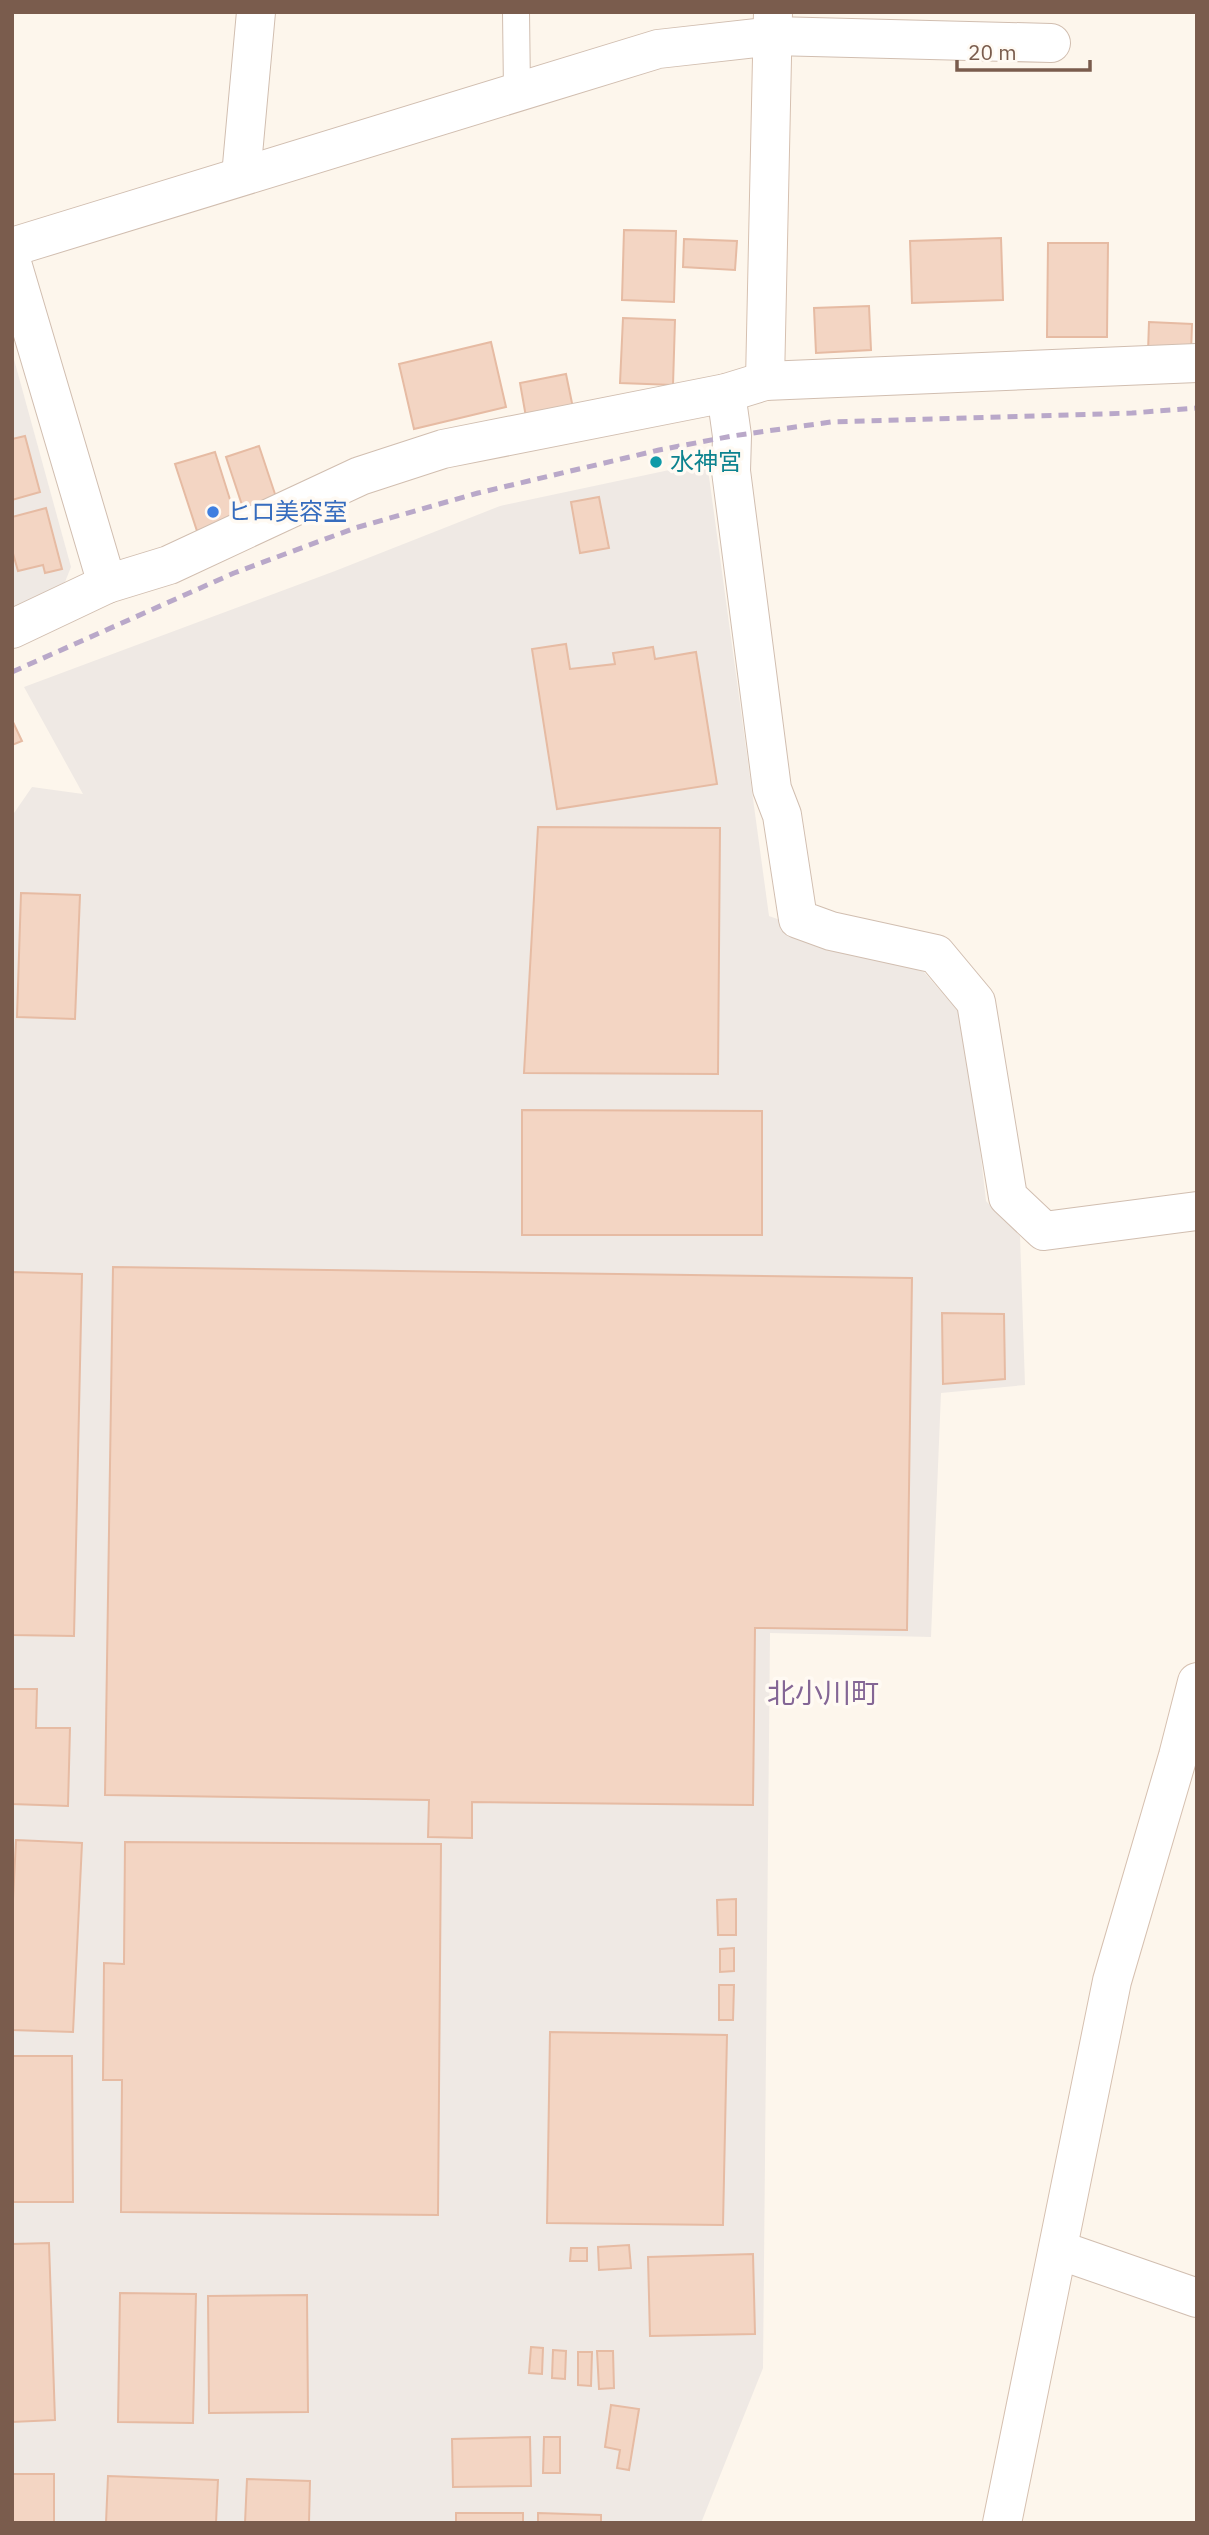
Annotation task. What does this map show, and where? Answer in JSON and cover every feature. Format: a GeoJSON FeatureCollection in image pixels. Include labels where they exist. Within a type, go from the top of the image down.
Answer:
{"type":"FeatureCollection","features":[{"type":"Feature","properties":{"kind":"street"},"geometry":{"type":"LineString","coordinates":[[241,176],[256,12]]}},
{"type":"Feature","properties":{"kind":"street"},"geometry":{"type":"LineString","coordinates":[[12,247],[658,49],[773,24],[1051,43]]}},
{"type":"Feature","properties":{"kind":"street"},"geometry":{"type":"LineString","coordinates":[[765,381],[773,24]]}},
{"type":"Feature","properties":{"kind":"street"},"geometry":{"type":"LineString","coordinates":[[12,263],[107,584]]}},
{"type":"Feature","properties":{"kind":"street"},"geometry":{"type":"LineString","coordinates":[[12,629],[107,584],[169,565],[360,477],[443,449],[726,393],[765,381],[1197,363]]}},
{"type":"Feature","properties":{"kind":"street"},"geometry":{"type":"LineString","coordinates":[[726,393],[732,436],[731,471],[772,789],[782,816],[798,919],[831,932],[936,954],[976,1002],[1008,1197],[1044,1231],[1197,1211]]}},
{"type":"Feature","properties":{"kind":"street"},"geometry":{"type":"LineString","coordinates":[[1002,2523],[1112,1981],[1197,1682]]}},
{"type":"Feature","properties":{"kind":"street"},"geometry":{"type":"LineString","coordinates":[[1059,2250],[1197,2298]]}},
{"type":"Feature","properties":{"kind":"lane"},"geometry":{"type":"LineString","coordinates":[[516,12],[517,91]]}},
{"type":"Feature","properties":{"kind":"shaded area"},"geometry":{"type":"Polygon","coordinates":[[[12,352],[71,567],[63,587],[12,612],[12,352]]]}},
{"type":"Feature","properties":{"kind":"shaded area"},"geometry":{"type":"Polygon","coordinates":[[[707,462],[769,916],[924,972],[965,1019],[986,1201],[1020,1236],[1025,1385],[941,1393],[931,1637],[770,1633],[763,2368],[701,2523],[12,2523],[12,816],[32,787],[83,794],[24,687],[335,571],[500,506],[707,462]]]}},
{"type":"Feature","properties":{"kind":"building"},"geometry":{"type":"Polygon","coordinates":[[[624,230],[676,231],[674,302],[622,300],[624,230]]]}},
{"type":"Feature","properties":{"kind":"building"},"geometry":{"type":"Polygon","coordinates":[[[1001,238],[1003,300],[912,303],[910,241],[1001,238]]]}},
{"type":"Feature","properties":{"kind":"building"},"geometry":{"type":"Polygon","coordinates":[[[684,239],[737,241],[735,270],[683,267],[684,239]]]}},
{"type":"Feature","properties":{"kind":"building"},"geometry":{"type":"Polygon","coordinates":[[[1048,243],[1108,243],[1107,337],[1047,337],[1048,243]]]}},
{"type":"Feature","properties":{"kind":"building"},"geometry":{"type":"Polygon","coordinates":[[[869,306],[871,350],[816,353],[814,308],[869,306]]]}},
{"type":"Feature","properties":{"kind":"building"},"geometry":{"type":"Polygon","coordinates":[[[623,318],[675,320],[673,385],[620,383],[623,318]]]}},
{"type":"Feature","properties":{"kind":"building"},"geometry":{"type":"Polygon","coordinates":[[[1149,322],[1192,324],[1191,354],[1148,352],[1149,322]]]}},
{"type":"Feature","properties":{"kind":"building"},"geometry":{"type":"Polygon","coordinates":[[[491,342],[506,407],[414,429],[399,364],[491,342]]]}},
{"type":"Feature","properties":{"kind":"building"},"geometry":{"type":"Polygon","coordinates":[[[566,374],[573,408],[526,417],[520,383],[566,374]]]}},
{"type":"Feature","properties":{"kind":"building"},"geometry":{"type":"Polygon","coordinates":[[[25,436],[40,492],[12,500],[12,439],[25,436]]]}},
{"type":"Feature","properties":{"kind":"building"},"geometry":{"type":"Polygon","coordinates":[[[259,446],[278,503],[245,514],[226,457],[259,446]]]}},
{"type":"Feature","properties":{"kind":"building"},"geometry":{"type":"Polygon","coordinates":[[[215,452],[233,509],[232,522],[197,531],[175,464],[215,452]]]}},
{"type":"Feature","properties":{"kind":"building"},"geometry":{"type":"Polygon","coordinates":[[[599,497],[609,548],[580,553],[571,502],[599,497]]]}},
{"type":"Feature","properties":{"kind":"building"},"geometry":{"type":"Polygon","coordinates":[[[46,508],[62,569],[45,573],[43,565],[18,571],[12,550],[12,517],[46,508]]]}},
{"type":"Feature","properties":{"kind":"building"},"geometry":{"type":"Polygon","coordinates":[[[566,644],[570,669],[615,664],[613,653],[653,647],[655,659],[696,652],[717,784],[557,809],[532,649],[566,644]]]}},
{"type":"Feature","properties":{"kind":"building"},"geometry":{"type":"Polygon","coordinates":[[[12,720],[22,741],[12,745],[12,720]]]}},
{"type":"Feature","properties":{"kind":"building"},"geometry":{"type":"Polygon","coordinates":[[[538,827],[720,828],[718,1074],[524,1073],[538,827]]]}},
{"type":"Feature","properties":{"kind":"building"},"geometry":{"type":"Polygon","coordinates":[[[21,893],[80,895],[75,1019],[17,1017],[21,893]]]}},
{"type":"Feature","properties":{"kind":"building"},"geometry":{"type":"Polygon","coordinates":[[[522,1110],[762,1111],[762,1235],[522,1235],[522,1110]]]}},
{"type":"Feature","properties":{"kind":"building"},"geometry":{"type":"Polygon","coordinates":[[[113,1267],[912,1278],[907,1630],[755,1628],[753,1805],[472,1802],[472,1838],[428,1837],[429,1800],[105,1795],[113,1267]]]}},
{"type":"Feature","properties":{"kind":"building"},"geometry":{"type":"Polygon","coordinates":[[[12,1272],[82,1274],[74,1636],[12,1635],[12,1272]]]}},
{"type":"Feature","properties":{"kind":"building"},"geometry":{"type":"Polygon","coordinates":[[[942,1313],[1004,1314],[1005,1379],[943,1384],[942,1313]]]}},
{"type":"Feature","properties":{"kind":"building"},"geometry":{"type":"Polygon","coordinates":[[[12,1689],[37,1689],[36,1728],[70,1728],[68,1806],[12,1804],[12,1689]]]}},
{"type":"Feature","properties":{"kind":"building"},"geometry":{"type":"Polygon","coordinates":[[[16,1840],[82,1843],[73,2032],[12,2030],[12,1919],[16,1840]]]}},
{"type":"Feature","properties":{"kind":"building"},"geometry":{"type":"Polygon","coordinates":[[[125,1842],[441,1844],[438,2215],[121,2212],[122,2080],[103,2080],[104,1963],[124,1964],[125,1842]]]}},
{"type":"Feature","properties":{"kind":"building"},"geometry":{"type":"Polygon","coordinates":[[[736,1899],[736,1935],[718,1935],[717,1900],[736,1899]]]}},
{"type":"Feature","properties":{"kind":"building"},"geometry":{"type":"Polygon","coordinates":[[[734,1948],[734,1971],[720,1972],[720,1949],[734,1948]]]}},
{"type":"Feature","properties":{"kind":"building"},"geometry":{"type":"Polygon","coordinates":[[[719,1985],[734,1985],[733,2020],[719,2020],[719,1985]]]}},
{"type":"Feature","properties":{"kind":"building"},"geometry":{"type":"Polygon","coordinates":[[[550,2032],[727,2035],[723,2225],[547,2223],[550,2032]]]}},
{"type":"Feature","properties":{"kind":"building"},"geometry":{"type":"Polygon","coordinates":[[[12,2056],[72,2056],[73,2202],[12,2202],[12,2056]]]}},
{"type":"Feature","properties":{"kind":"building"},"geometry":{"type":"Polygon","coordinates":[[[49,2243],[55,2420],[12,2422],[12,2244],[49,2243]]]}},
{"type":"Feature","properties":{"kind":"building"},"geometry":{"type":"Polygon","coordinates":[[[629,2245],[631,2268],[599,2270],[598,2247],[629,2245]]]}},
{"type":"Feature","properties":{"kind":"building"},"geometry":{"type":"Polygon","coordinates":[[[571,2248],[587,2248],[587,2261],[570,2261],[571,2248]]]}},
{"type":"Feature","properties":{"kind":"building"},"geometry":{"type":"Polygon","coordinates":[[[753,2254],[755,2334],[650,2336],[648,2257],[753,2254]]]}},
{"type":"Feature","properties":{"kind":"building"},"geometry":{"type":"Polygon","coordinates":[[[120,2293],[196,2294],[193,2423],[118,2422],[120,2293]]]}},
{"type":"Feature","properties":{"kind":"building"},"geometry":{"type":"Polygon","coordinates":[[[307,2295],[308,2412],[209,2413],[208,2296],[307,2295]]]}},
{"type":"Feature","properties":{"kind":"building"},"geometry":{"type":"Polygon","coordinates":[[[531,2347],[543,2348],[542,2374],[529,2373],[531,2347]]]}},
{"type":"Feature","properties":{"kind":"building"},"geometry":{"type":"Polygon","coordinates":[[[553,2350],[566,2351],[565,2379],[552,2378],[553,2350]]]}},
{"type":"Feature","properties":{"kind":"building"},"geometry":{"type":"Polygon","coordinates":[[[597,2351],[613,2351],[614,2388],[599,2389],[597,2351]]]}},
{"type":"Feature","properties":{"kind":"building"},"geometry":{"type":"Polygon","coordinates":[[[578,2352],[592,2352],[591,2386],[578,2385],[578,2352]]]}},
{"type":"Feature","properties":{"kind":"building"},"geometry":{"type":"Polygon","coordinates":[[[611,2405],[639,2409],[629,2470],[617,2468],[620,2450],[605,2447],[611,2405]]]}},
{"type":"Feature","properties":{"kind":"building"},"geometry":{"type":"Polygon","coordinates":[[[530,2437],[531,2486],[453,2487],[452,2439],[530,2437]]]}},
{"type":"Feature","properties":{"kind":"building"},"geometry":{"type":"Polygon","coordinates":[[[544,2437],[560,2437],[560,2473],[543,2473],[544,2437]]]}},
{"type":"Feature","properties":{"kind":"building"},"geometry":{"type":"Polygon","coordinates":[[[12,2474],[54,2474],[54,2523],[12,2523],[12,2474]]]}},
{"type":"Feature","properties":{"kind":"building"},"geometry":{"type":"Polygon","coordinates":[[[108,2476],[218,2480],[216,2523],[106,2523],[108,2476]]]}},
{"type":"Feature","properties":{"kind":"building"},"geometry":{"type":"Polygon","coordinates":[[[247,2479],[310,2481],[309,2523],[245,2523],[247,2479]]]}},
{"type":"Feature","properties":{"kind":"building"},"geometry":{"type":"Polygon","coordinates":[[[456,2513],[523,2513],[523,2523],[456,2523],[456,2513]]]}},
{"type":"Feature","properties":{"kind":"building"},"geometry":{"type":"Polygon","coordinates":[[[538,2513],[601,2515],[601,2523],[538,2523],[538,2513]]]}},
{"type":"Feature","properties":{"kind":"railway"},"geometry":{"type":"LineString","coordinates":[[12,672],[234,573],[355,528],[478,493],[659,450],[831,422],[1132,413],[1197,408]]}},
{"type":"Feature","properties":{"kind":"place","name":"水神宮"},"geometry":{"type":"Point","coordinates":[656,462]}},
{"type":"Feature","properties":{"kind":"place","name":"ヒロ美容室"},"geometry":{"type":"Point","coordinates":[213,512]}},
{"type":"Feature","properties":{"kind":"district","name":"北小川町"},"geometry":{"type":"Point","coordinates":[823,1693]}}]}
